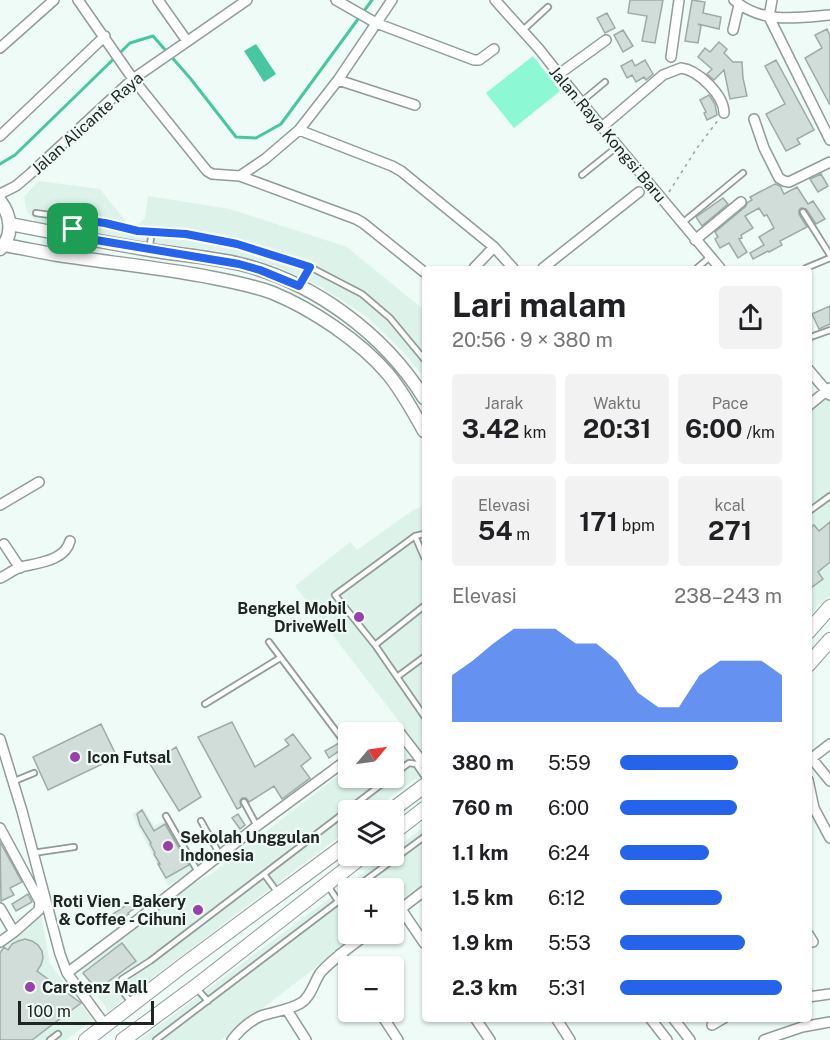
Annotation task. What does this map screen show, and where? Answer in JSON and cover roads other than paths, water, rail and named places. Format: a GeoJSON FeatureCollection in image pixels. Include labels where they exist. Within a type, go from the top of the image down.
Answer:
{"type":"FeatureCollection","features":[{"type":"Feature","properties":{"kind":"main road"},"geometry":{"type":"LineString","coordinates":[[812,624],[830,607]]}},
{"type":"Feature","properties":{"kind":"main road"},"geometry":{"type":"LineString","coordinates":[[812,660],[830,640]]}},
{"type":"Feature","properties":{"kind":"main road"},"geometry":{"type":"LineString","coordinates":[[404,801],[422,788]]}},
{"type":"Feature","properties":{"kind":"main road"},"geometry":{"type":"LineString","coordinates":[[404,824],[422,811]]}},
{"type":"Feature","properties":{"kind":"main road"},"geometry":{"type":"LineString","coordinates":[[86,1040],[338,851]]}},
{"type":"Feature","properties":{"kind":"main road"},"geometry":{"type":"LineString","coordinates":[[123,1040],[350,866]]}},
{"type":"Feature","properties":{"kind":"street"},"geometry":{"type":"LineString","coordinates":[[0,48],[54,0]]}},
{"type":"Feature","properties":{"kind":"street"},"geometry":{"type":"LineString","coordinates":[[78,0],[133,79],[207,171],[212,174],[240,176],[363,223],[422,270]]}},
{"type":"Feature","properties":{"kind":"street"},"geometry":{"type":"LineString","coordinates":[[158,0],[184,44]]}},
{"type":"Feature","properties":{"kind":"street","name":"Jalan Alicante Raya"},"geometry":{"type":"LineString","coordinates":[[2,204],[16,186],[133,79],[184,44],[236,3],[247,0]]}},
{"type":"Feature","properties":{"kind":"street"},"geometry":{"type":"LineString","coordinates":[[336,0],[352,5],[374,22],[474,60],[479,60],[494,49]]}},
{"type":"Feature","properties":{"kind":"street"},"geometry":{"type":"LineString","coordinates":[[240,176],[265,159],[299,130],[338,80],[374,22],[392,0]]}},
{"type":"Feature","properties":{"kind":"street","name":"Jalan Raya Kongsi Baru"},"geometry":{"type":"LineString","coordinates":[[495,0],[718,266]]}},
{"type":"Feature","properties":{"kind":"street"},"geometry":{"type":"LineString","coordinates":[[671,57],[679,0]]}},
{"type":"Feature","properties":{"kind":"street"},"geometry":{"type":"LineString","coordinates":[[750,11],[753,0]]}},
{"type":"Feature","properties":{"kind":"street"},"geometry":{"type":"LineString","coordinates":[[771,0],[769,17],[830,140]]}},
{"type":"Feature","properties":{"kind":"street"},"geometry":{"type":"LineString","coordinates":[[733,30],[737,2],[750,11],[769,17],[789,19],[830,15]]}},
{"type":"Feature","properties":{"kind":"street"},"geometry":{"type":"LineString","coordinates":[[0,136],[105,36]]}},
{"type":"Feature","properties":{"kind":"street"},"geometry":{"type":"LineString","coordinates":[[559,74],[606,40]]}},
{"type":"Feature","properties":{"kind":"street"},"geometry":{"type":"LineString","coordinates":[[602,127],[663,75],[681,68],[691,71],[717,93],[724,107],[724,113]]}},
{"type":"Feature","properties":{"kind":"street"},"geometry":{"type":"LineString","coordinates":[[338,80],[415,105]]}},
{"type":"Feature","properties":{"kind":"street"},"geometry":{"type":"LineString","coordinates":[[754,119],[764,148],[779,178],[784,181],[789,182],[830,162]]}},
{"type":"Feature","properties":{"kind":"street"},"geometry":{"type":"LineString","coordinates":[[299,130],[401,171],[494,247],[507,266]]}},
{"type":"Feature","properties":{"kind":"street","name":"Jalan Alicante Raya"},"geometry":{"type":"LineString","coordinates":[[0,194],[16,186]]}},
{"type":"Feature","properties":{"kind":"street"},"geometry":{"type":"LineString","coordinates":[[546,266],[639,192]]}},
{"type":"Feature","properties":{"kind":"street"},"geometry":{"type":"LineString","coordinates":[[695,240],[741,202]]}},
{"type":"Feature","properties":{"kind":"street"},"geometry":{"type":"LineString","coordinates":[[2,204],[10,224],[9,235],[2,247],[172,271],[242,284],[271,292],[301,306],[338,330],[373,358],[389,375],[410,404],[422,427]]}},
{"type":"Feature","properties":{"kind":"street"},"geometry":{"type":"LineString","coordinates":[[10,224],[239,264],[299,286],[343,311],[385,348],[422,395]]}},
{"type":"Feature","properties":{"kind":"street"},"geometry":{"type":"LineString","coordinates":[[476,266],[494,247]]}},
{"type":"Feature","properties":{"kind":"street"},"geometry":{"type":"LineString","coordinates":[[343,334],[354,321]]}},
{"type":"Feature","properties":{"kind":"street"},"geometry":{"type":"LineString","coordinates":[[812,373],[829,391],[812,403]]}},
{"type":"Feature","properties":{"kind":"street"},"geometry":{"type":"LineString","coordinates":[[0,505],[39,482]]}},
{"type":"Feature","properties":{"kind":"street"},"geometry":{"type":"LineString","coordinates":[[0,578],[20,568],[50,560],[66,550],[70,541]]}},
{"type":"Feature","properties":{"kind":"street"},"geometry":{"type":"LineString","coordinates":[[4,544],[20,568]]}},
{"type":"Feature","properties":{"kind":"street"},"geometry":{"type":"LineString","coordinates":[[404,738],[422,761]]}},
{"type":"Feature","properties":{"kind":"street"},"geometry":{"type":"LineString","coordinates":[[0,739],[67,973],[105,1025]]}},
{"type":"Feature","properties":{"kind":"street"},"geometry":{"type":"LineString","coordinates":[[812,757],[830,744]]}},
{"type":"Feature","properties":{"kind":"street"},"geometry":{"type":"LineString","coordinates":[[812,760],[830,781]]}},
{"type":"Feature","properties":{"kind":"street"},"geometry":{"type":"LineString","coordinates":[[67,973],[338,766]]}},
{"type":"Feature","properties":{"kind":"street"},"geometry":{"type":"LineString","coordinates":[[812,799],[814,808],[830,838]]}},
{"type":"Feature","properties":{"kind":"street"},"geometry":{"type":"LineString","coordinates":[[0,828],[40,902],[39,910],[14,933],[0,942]]}},
{"type":"Feature","properties":{"kind":"street"},"geometry":{"type":"LineString","coordinates":[[404,907],[422,893]]}},
{"type":"Feature","properties":{"kind":"street"},"geometry":{"type":"LineString","coordinates":[[0,908],[14,933]]}},
{"type":"Feature","properties":{"kind":"street"},"geometry":{"type":"LineString","coordinates":[[404,920],[422,941]]}},
{"type":"Feature","properties":{"kind":"street"},"geometry":{"type":"LineString","coordinates":[[232,1040],[238,1032],[260,1017],[287,1010],[304,1001],[320,974],[354,944]]}},
{"type":"Feature","properties":{"kind":"street"},"geometry":{"type":"LineString","coordinates":[[812,996],[830,994]]}},
{"type":"Feature","properties":{"kind":"street"},"geometry":{"type":"LineString","coordinates":[[287,1010],[306,1040]]}},
{"type":"Feature","properties":{"kind":"street"},"geometry":{"type":"LineString","coordinates":[[386,1022],[398,1040]]}},
{"type":"Feature","properties":{"kind":"street"},"geometry":{"type":"LineString","coordinates":[[478,1022],[490,1040]]}},
{"type":"Feature","properties":{"kind":"street"},"geometry":{"type":"LineString","coordinates":[[559,1022],[570,1040]]}},
{"type":"Feature","properties":{"kind":"street"},"geometry":{"type":"LineString","coordinates":[[653,1022],[667,1040]]}},
{"type":"Feature","properties":{"kind":"street"},"geometry":{"type":"LineString","coordinates":[[676,1022],[690,1040]]}},
{"type":"Feature","properties":{"kind":"street"},"geometry":{"type":"LineString","coordinates":[[712,1026],[718,1022]]}},
{"type":"Feature","properties":{"kind":"street"},"geometry":{"type":"LineString","coordinates":[[764,1040],[830,1022]]}},
{"type":"Feature","properties":{"kind":"lane"},"geometry":{"type":"LineString","coordinates":[[522,32],[548,7]]}},
{"type":"Feature","properties":{"kind":"lane"},"geometry":{"type":"LineString","coordinates":[[581,102],[605,82]]}},
{"type":"Feature","properties":{"kind":"lane"},"geometry":{"type":"LineString","coordinates":[[582,175],[618,146]]}},
{"type":"Feature","properties":{"kind":"lane"},"geometry":{"type":"LineString","coordinates":[[681,224],[743,173]]}},
{"type":"Feature","properties":{"kind":"lane"},"geometry":{"type":"LineString","coordinates":[[803,212],[830,256],[810,266]]}},
{"type":"Feature","properties":{"kind":"lane"},"geometry":{"type":"LineString","coordinates":[[36,213],[105,223],[138,231],[186,234],[237,244],[310,267],[362,294],[390,318],[422,357]]}},
{"type":"Feature","properties":{"kind":"lane"},"geometry":{"type":"LineString","coordinates":[[72,236],[75,219]]}},
{"type":"Feature","properties":{"kind":"lane"},"geometry":{"type":"LineString","coordinates":[[149,250],[152,232]]}},
{"type":"Feature","properties":{"kind":"lane"},"geometry":{"type":"LineString","coordinates":[[699,266],[710,257]]}},
{"type":"Feature","properties":{"kind":"lane"},"geometry":{"type":"LineString","coordinates":[[299,286],[310,267]]}},
{"type":"Feature","properties":{"kind":"lane"},"geometry":{"type":"LineString","coordinates":[[812,337],[830,330]]}},
{"type":"Feature","properties":{"kind":"lane"},"geometry":{"type":"LineString","coordinates":[[812,509],[830,495]]}},
{"type":"Feature","properties":{"kind":"lane"},"geometry":{"type":"LineString","coordinates":[[422,534],[415,536],[335,595],[375,645],[422,713]]}},
{"type":"Feature","properties":{"kind":"lane"},"geometry":{"type":"LineString","coordinates":[[415,536],[422,552]]}},
{"type":"Feature","properties":{"kind":"lane"},"geometry":{"type":"LineString","coordinates":[[375,645],[422,608]]}},
{"type":"Feature","properties":{"kind":"lane"},"geometry":{"type":"LineString","coordinates":[[269,642],[338,734]]}},
{"type":"Feature","properties":{"kind":"lane"},"geometry":{"type":"LineString","coordinates":[[205,704],[280,658]]}},
{"type":"Feature","properties":{"kind":"lane"},"geometry":{"type":"LineString","coordinates":[[397,677],[422,658]]}},
{"type":"Feature","properties":{"kind":"lane"},"geometry":{"type":"LineString","coordinates":[[404,767],[410,763],[416,764],[422,773]]}},
{"type":"Feature","properties":{"kind":"lane"},"geometry":{"type":"LineString","coordinates":[[12,782],[34,773]]}},
{"type":"Feature","properties":{"kind":"lane"},"geometry":{"type":"LineString","coordinates":[[132,1004],[121,989],[122,979],[150,961],[376,788]]}},
{"type":"Feature","properties":{"kind":"lane"},"geometry":{"type":"LineString","coordinates":[[244,802],[257,826]]}},
{"type":"Feature","properties":{"kind":"lane"},"geometry":{"type":"LineString","coordinates":[[166,816],[198,872]]}},
{"type":"Feature","properties":{"kind":"lane"},"geometry":{"type":"LineString","coordinates":[[201,821],[220,855]]}},
{"type":"Feature","properties":{"kind":"lane"},"geometry":{"type":"LineString","coordinates":[[369,878],[422,838]]}},
{"type":"Feature","properties":{"kind":"lane"},"geometry":{"type":"LineString","coordinates":[[33,853],[74,847]]}},
{"type":"Feature","properties":{"kind":"lane"},"geometry":{"type":"LineString","coordinates":[[264,874],[279,895]]}},
{"type":"Feature","properties":{"kind":"lane"},"geometry":{"type":"LineString","coordinates":[[156,1040],[338,901],[326,884]]}},
{"type":"Feature","properties":{"kind":"lane"},"geometry":{"type":"LineString","coordinates":[[195,987],[208,1001]]}},
{"type":"Feature","properties":{"kind":"lane"},"geometry":{"type":"LineString","coordinates":[[50,1040],[58,1034]]}},
{"type":"Feature","properties":{"kind":"waterway"},"geometry":{"type":"LineString","coordinates":[[0,164],[15,155],[130,43],[153,36],[190,78],[236,137],[256,138],[281,124],[372,0]]}},
{"type":"Feature","properties":{"kind":"place","name":"Bengkel Mobil DriveWell"},"geometry":{"type":"Point","coordinates":[359,617]}},
{"type":"Feature","properties":{"kind":"place","name":"Icon Futsal"},"geometry":{"type":"Point","coordinates":[75,757]}},
{"type":"Feature","properties":{"kind":"place","name":"Sekolah Unggulan Indonesia"},"geometry":{"type":"Point","coordinates":[168,846]}},
{"type":"Feature","properties":{"kind":"place","name":"Roti Vien - Bakery & Coffee - Cihuni"},"geometry":{"type":"Point","coordinates":[198,910]}},
{"type":"Feature","properties":{"kind":"place","name":"Carstenz Mall"},"geometry":{"type":"Point","coordinates":[30,987]}}]}
